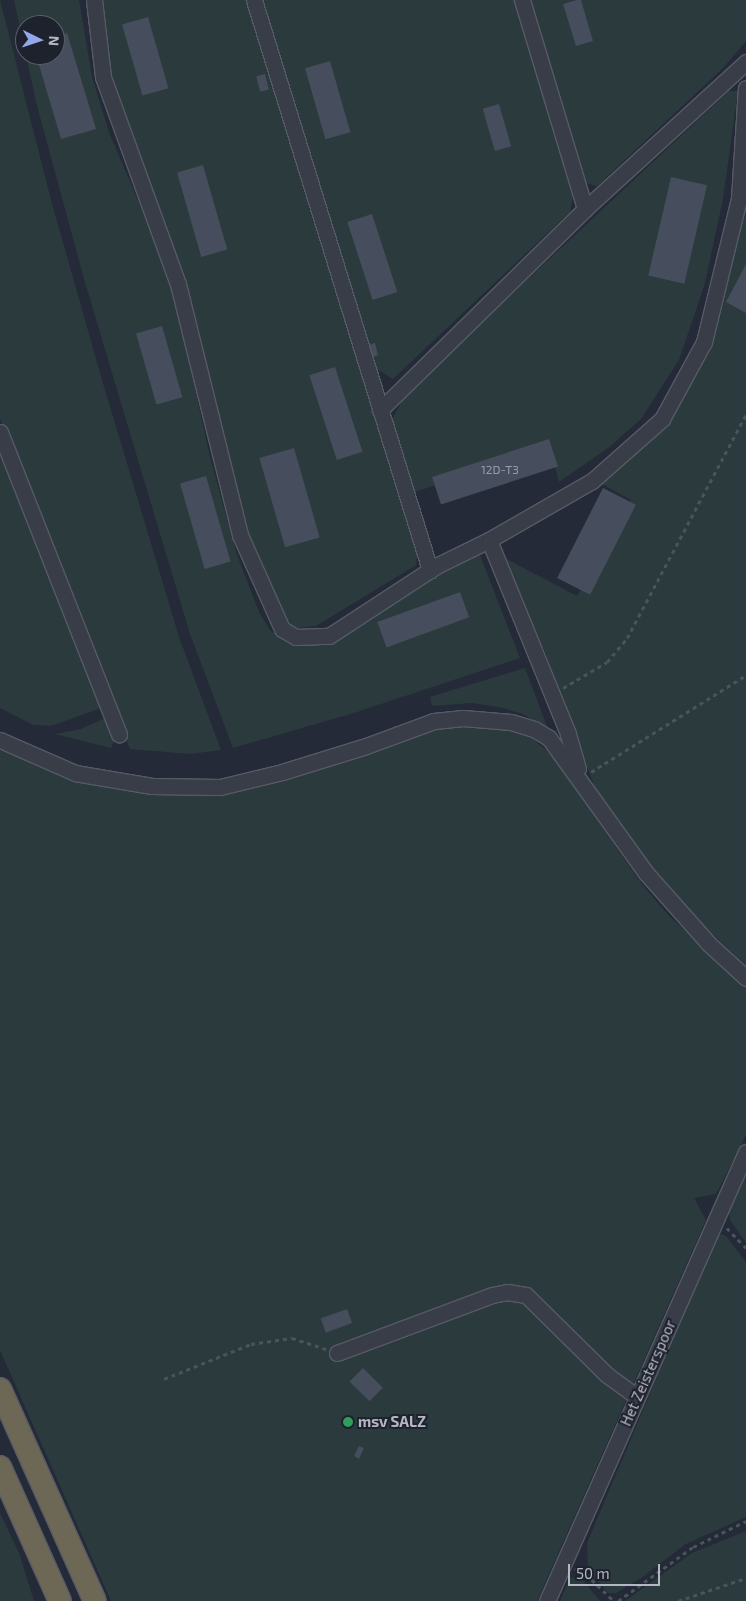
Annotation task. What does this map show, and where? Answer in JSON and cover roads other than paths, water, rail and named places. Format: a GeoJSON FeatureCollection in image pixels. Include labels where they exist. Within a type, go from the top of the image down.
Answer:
{"type":"FeatureCollection","features":[{"type":"Feature","properties":{"kind":"highway"},"geometry":{"type":"LineString","coordinates":[[0,1389],[95,1601]]}},
{"type":"Feature","properties":{"kind":"highway"},"geometry":{"type":"LineString","coordinates":[[0,1466],[60,1601]]}},
{"type":"Feature","properties":{"kind":"street"},"geometry":{"type":"LineString","coordinates":[[94,0],[103,77],[178,284],[240,535],[282,629],[296,637],[329,636],[430,570],[489,540],[592,481],[662,419],[704,342],[739,198],[746,88]]}},
{"type":"Feature","properties":{"kind":"street"},"geometry":{"type":"LineString","coordinates":[[254,0],[430,570]]}},
{"type":"Feature","properties":{"kind":"street"},"geometry":{"type":"LineString","coordinates":[[522,0],[585,209]]}},
{"type":"Feature","properties":{"kind":"street"},"geometry":{"type":"LineString","coordinates":[[380,410],[585,209],[746,62]]}},
{"type":"Feature","properties":{"kind":"street"},"geometry":{"type":"LineString","coordinates":[[0,432],[119,734]]}},
{"type":"Feature","properties":{"kind":"street"},"geometry":{"type":"LineString","coordinates":[[489,540],[552,694],[581,779]]}},
{"type":"Feature","properties":{"kind":"street"},"geometry":{"type":"LineString","coordinates":[[0,740],[13,748],[75,773],[152,786],[220,786],[282,772],[366,746],[408,728],[462,718],[511,722],[534,729],[549,738],[581,779],[646,873],[709,944],[746,978]]}},
{"type":"Feature","properties":{"kind":"street","name":"Het Zeisterspoor"},"geometry":{"type":"LineString","coordinates":[[549,1597],[746,1152]]}},
{"type":"Feature","properties":{"kind":"street"},"geometry":{"type":"LineString","coordinates":[[337,1353],[507,1292],[526,1295],[607,1376],[637,1396]]}},
{"type":"Feature","properties":{"kind":"place","name":"msv SALZ"},"geometry":{"type":"Point","coordinates":[348,1422]}}]}
